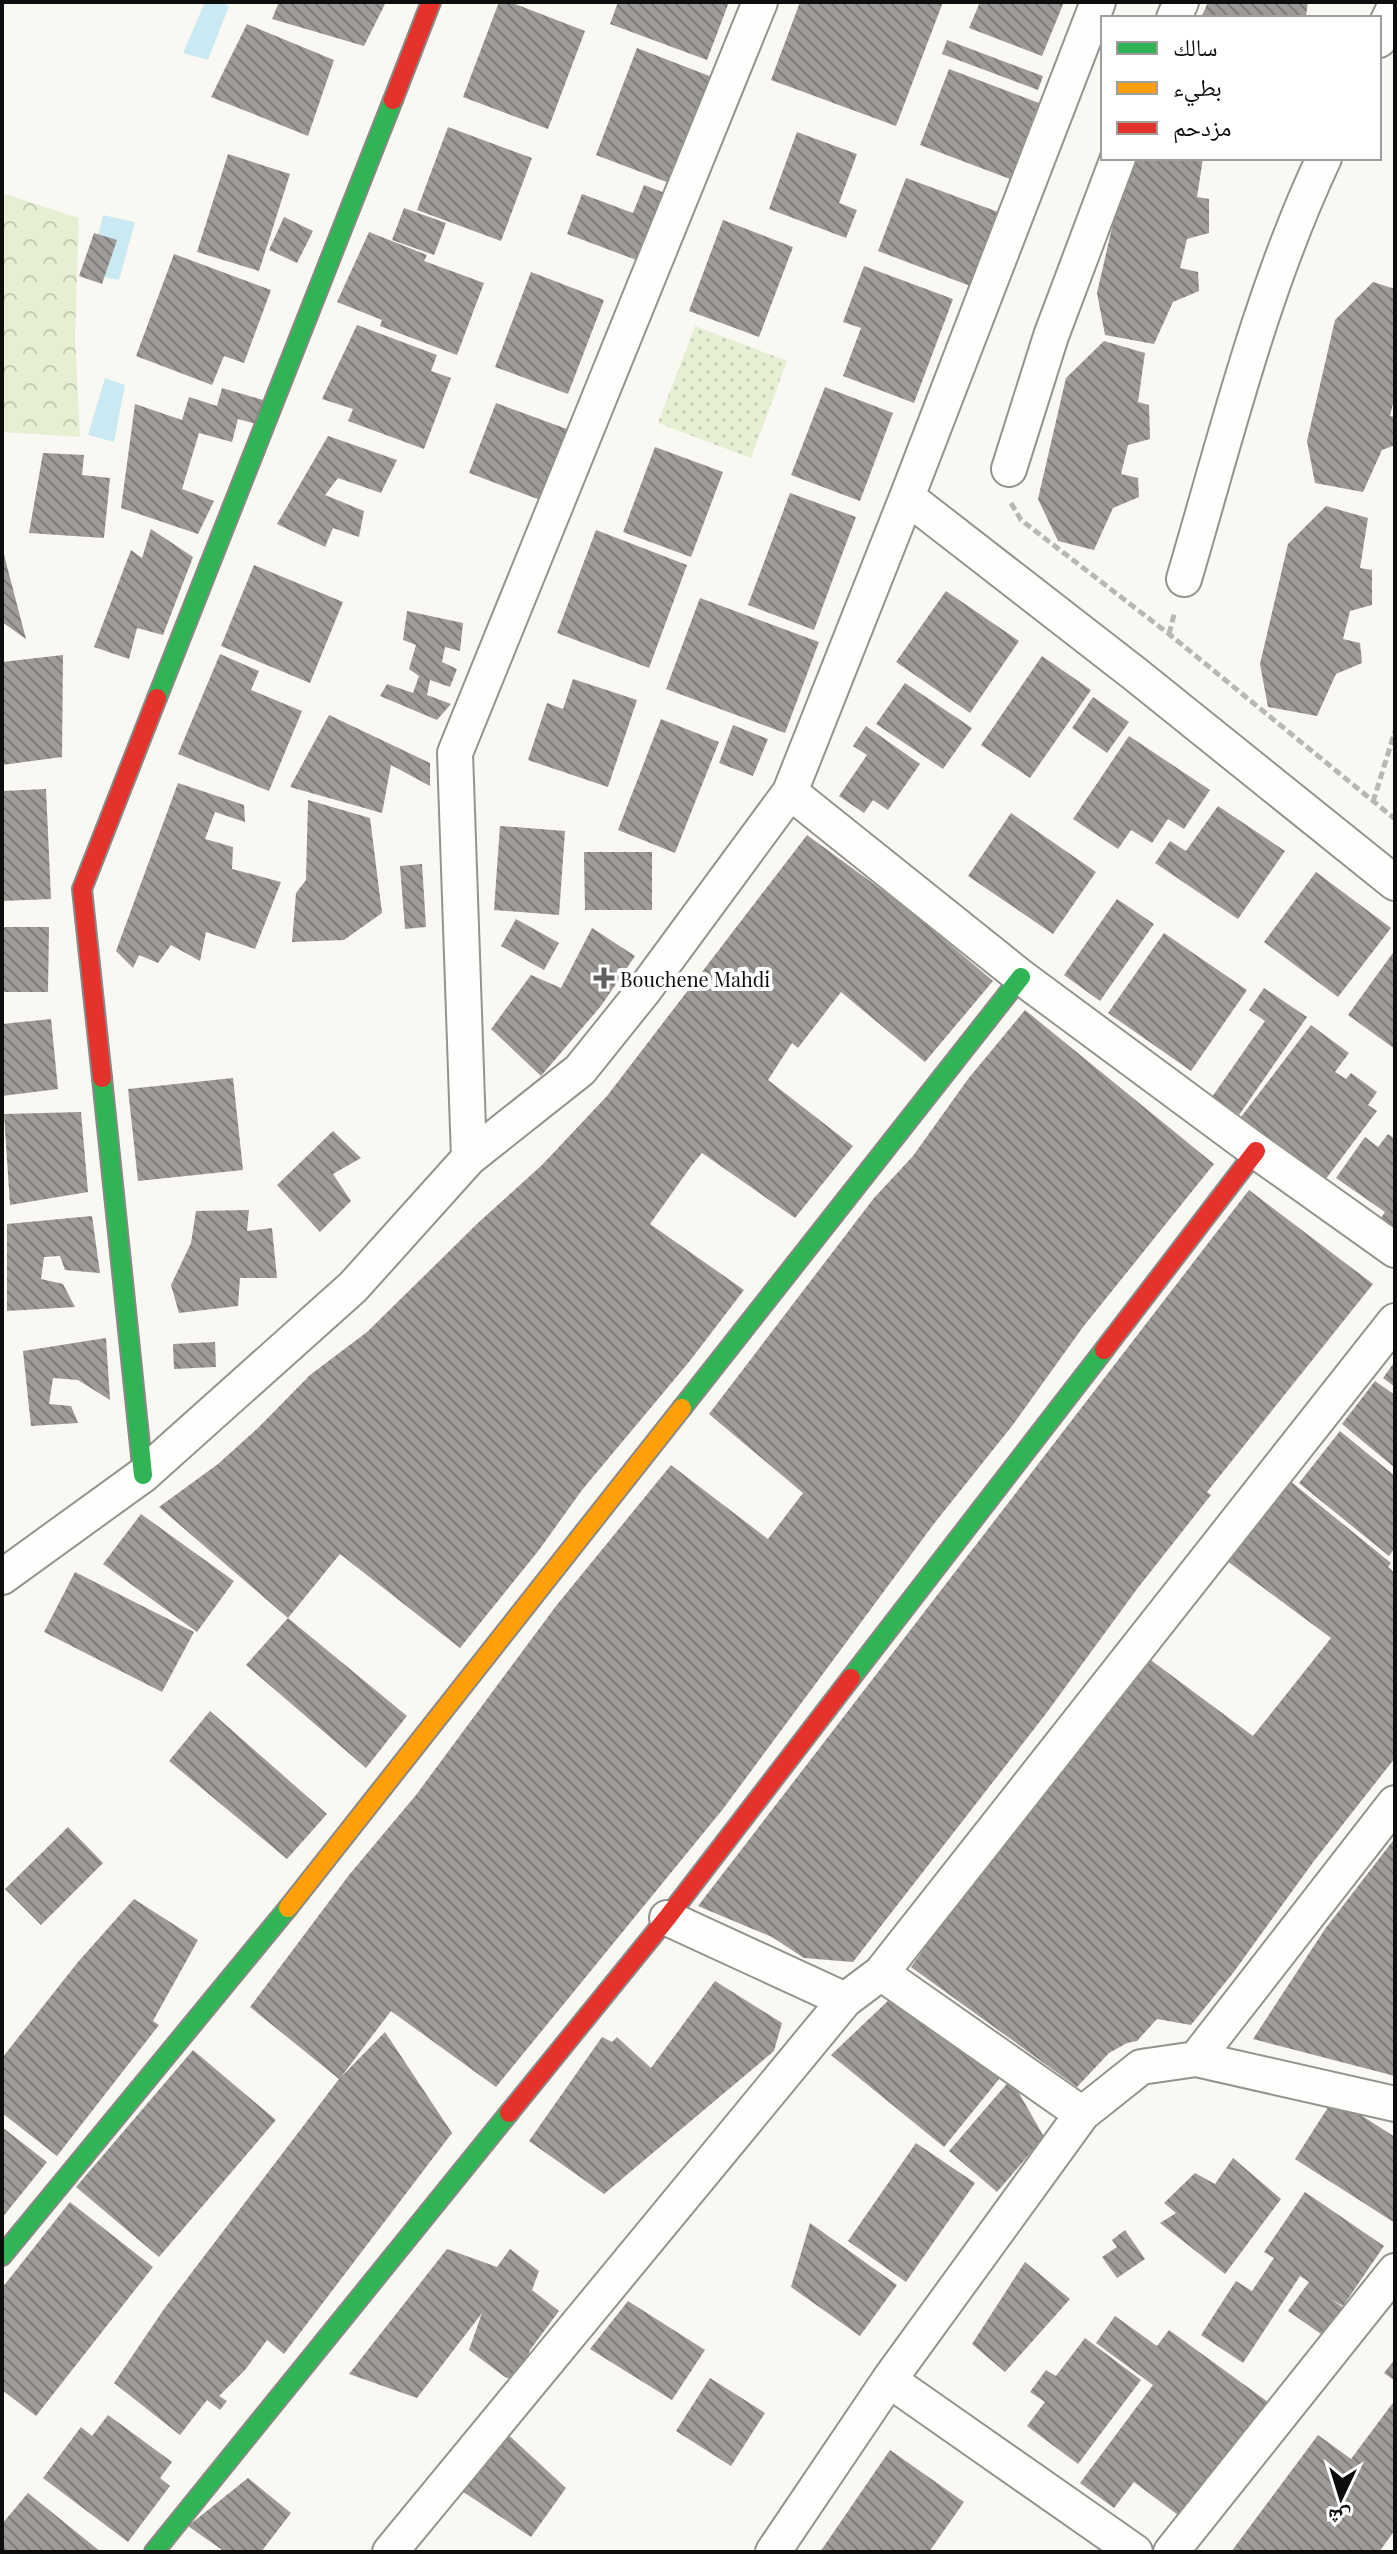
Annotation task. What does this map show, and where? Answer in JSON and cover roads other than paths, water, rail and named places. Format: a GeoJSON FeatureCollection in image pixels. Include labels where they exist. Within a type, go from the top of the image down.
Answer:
{"type":"FeatureCollection","features":[{"type":"Feature","properties":{"kind":"street"},"geometry":{"type":"LineString","coordinates":[[143,1475],[82,889],[431,2]]}},
{"type":"Feature","properties":{"kind":"street"},"geometry":{"type":"LineString","coordinates":[[469,1158],[455,753],[760,2]]}},
{"type":"Feature","properties":{"kind":"street"},"geometry":{"type":"LineString","coordinates":[[2,1577],[143,1475],[353,1287],[469,1158],[580,1070],[645,989],[790,792],[1098,2]]}},
{"type":"Feature","properties":{"kind":"street"},"geometry":{"type":"LineString","coordinates":[[1381,36],[1395,6]]}},
{"type":"Feature","properties":{"kind":"street"},"geometry":{"type":"LineString","coordinates":[[1009,469],[1051,336],[1117,160]]}},
{"type":"Feature","properties":{"kind":"street"},"geometry":{"type":"LineString","coordinates":[[1184,579],[1271,285],[1323,160]]}},
{"type":"Feature","properties":{"kind":"street"},"geometry":{"type":"LineString","coordinates":[[907,497],[1135,674],[1395,883]]}},
{"type":"Feature","properties":{"kind":"street"},"geometry":{"type":"LineString","coordinates":[[790,792],[1021,977],[1395,1250]]}},
{"type":"Feature","properties":{"kind":"street"},"geometry":{"type":"LineString","coordinates":[[2,2256],[316,1874],[1021,977]]}},
{"type":"Feature","properties":{"kind":"street"},"geometry":{"type":"LineString","coordinates":[[154,2552],[667,1918],[1256,1151]]}},
{"type":"Feature","properties":{"kind":"street"},"geometry":{"type":"LineString","coordinates":[[390,2552],[845,2000],[881,1973],[1395,1321]]}},
{"type":"Feature","properties":{"kind":"street"},"geometry":{"type":"LineString","coordinates":[[1196,2059],[1395,1803]]}},
{"type":"Feature","properties":{"kind":"street"},"geometry":{"type":"LineString","coordinates":[[667,1918],[845,2000]]}},
{"type":"Feature","properties":{"kind":"street"},"geometry":{"type":"LineString","coordinates":[[881,1973],[1082,2114]]}},
{"type":"Feature","properties":{"kind":"street"},"geometry":{"type":"LineString","coordinates":[[773,2552],[889,2380],[1082,2114],[1141,2067],[1196,2059],[1395,2104]]}},
{"type":"Feature","properties":{"kind":"street"},"geometry":{"type":"LineString","coordinates":[[1171,2552],[1395,2271]]}},
{"type":"Feature","properties":{"kind":"street"},"geometry":{"type":"LineString","coordinates":[[889,2380],[1121,2548]]}},
{"type":"Feature","properties":{"kind":"water"},"geometry":{"type":"Polygon","coordinates":[[[205,2],[220,2],[229,6],[208,60],[183,53],[205,2]]]}},
{"type":"Feature","properties":{"kind":"water"},"geometry":{"type":"Polygon","coordinates":[[[103,215],[135,222],[119,280],[89,274],[103,215]]]}},
{"type":"Feature","properties":{"kind":"water"},"geometry":{"type":"Polygon","coordinates":[[[105,378],[125,385],[114,442],[88,435],[105,378]]]}},
{"type":"Feature","properties":{"kind":"place","name":"Bouchene Mahdi"},"geometry":{"type":"Point","coordinates":[604,978]}}]}
